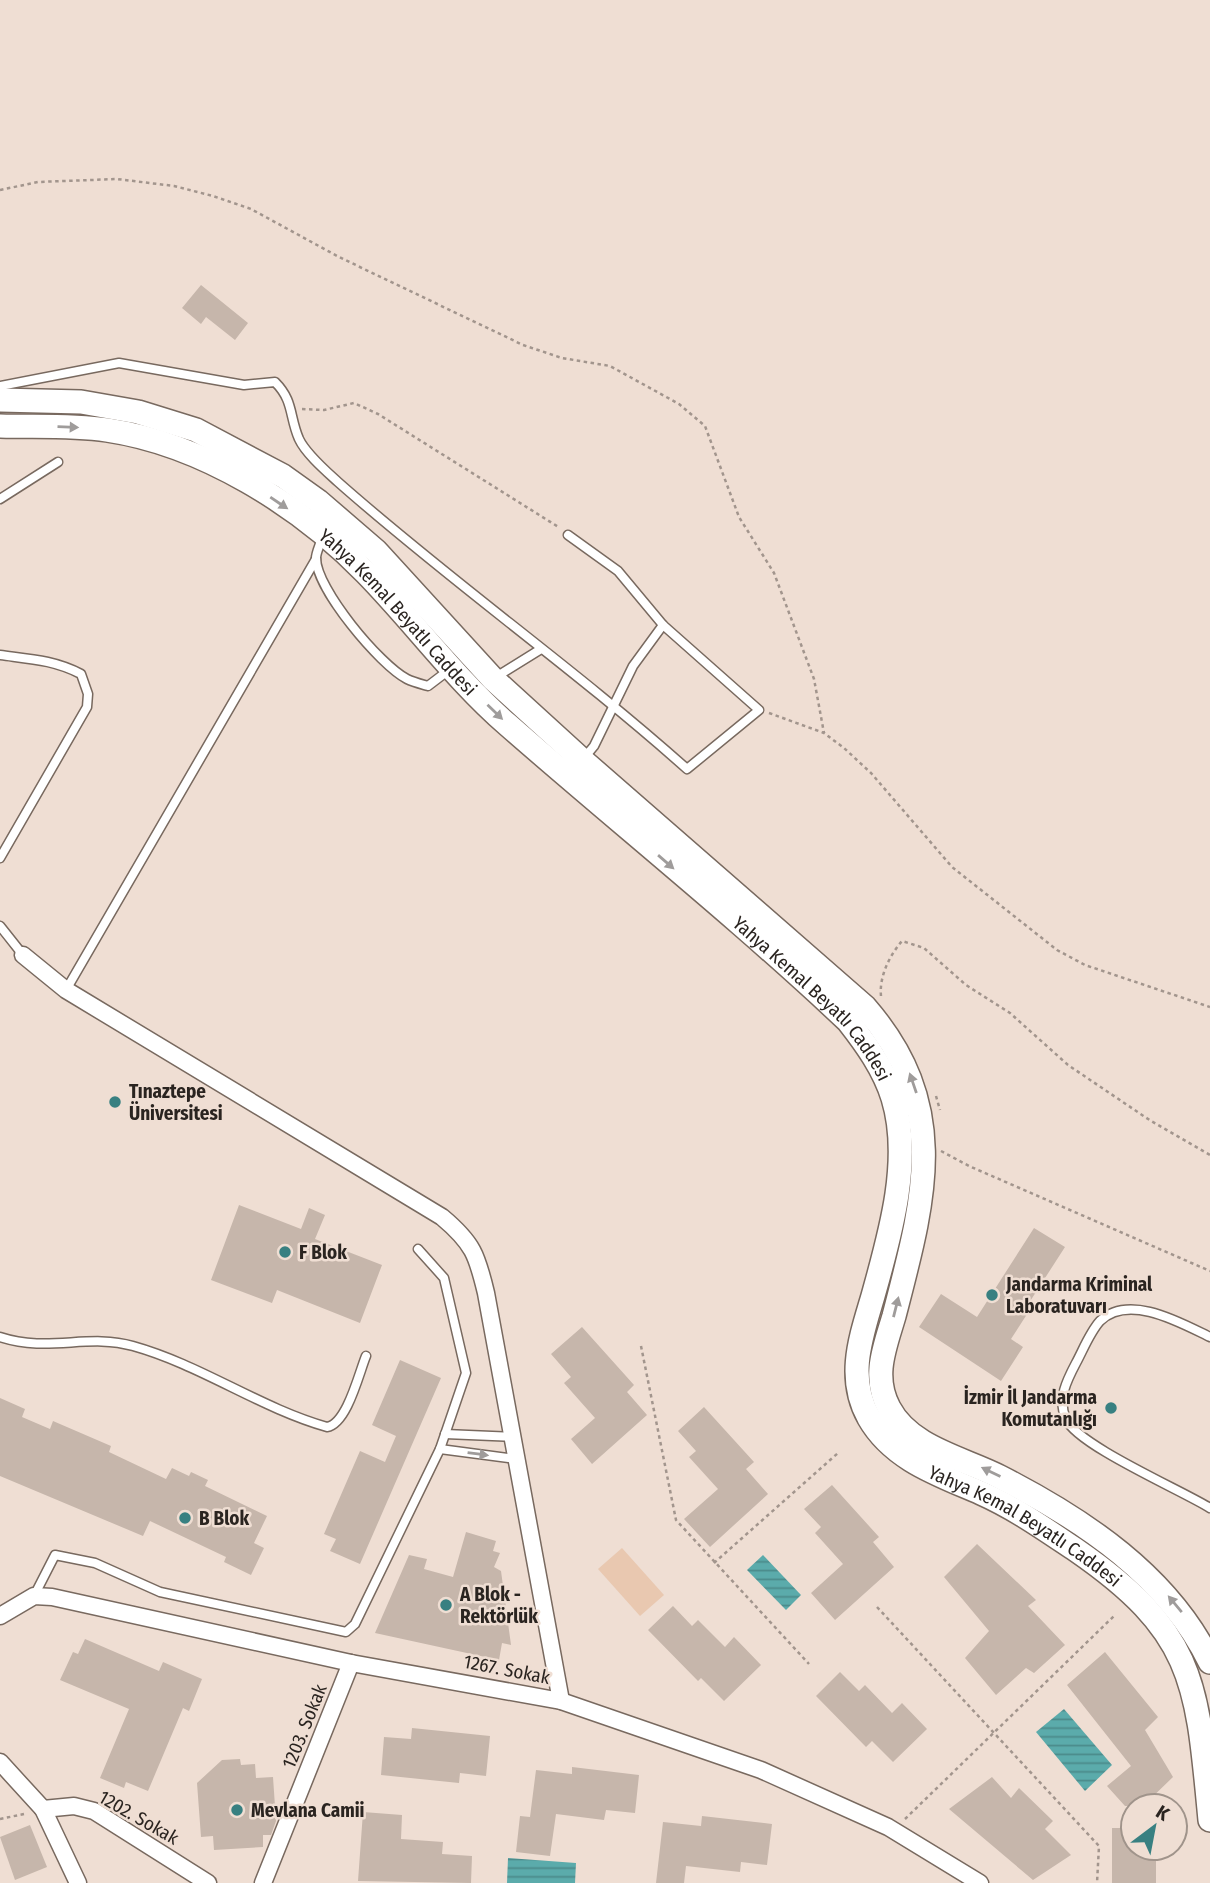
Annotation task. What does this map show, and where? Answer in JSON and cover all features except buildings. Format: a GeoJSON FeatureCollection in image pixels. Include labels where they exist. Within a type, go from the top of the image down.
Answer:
{"type":"FeatureCollection","features":[{"type":"Feature","properties":{"kind":"main road","name":"Yahya Kemal Beyatlı Caddesi"},"geometry":{"type":"LineString","coordinates":[[0,400],[82,402],[138,412],[196,430],[253,458],[292,482],[347,524],[401,576],[506,723],[610,798],[865,1007],[898,1049],[932,1135],[923,1170],[914,1234],[880,1358],[889,1408],[915,1436],[928,1445],[1006,1480],[1123,1555],[1176,1605],[1210,1662]]}},
{"type":"Feature","properties":{"kind":"main road","name":"Yahya Kemal Beyatlı Caddesi"},"geometry":{"type":"LineString","coordinates":[[0,426],[108,430],[172,447],[249,484],[323,534],[460,659],[493,679],[582,760],[610,798],[848,1021],[875,1059],[893,1098],[898,1119],[899,1157],[889,1233],[859,1340],[857,1381],[862,1402],[879,1433],[908,1458],[987,1496],[1033,1522],[1108,1572],[1156,1616],[1176,1648],[1196,1702],[1210,1819]]}},
{"type":"Feature","properties":{"kind":"street"},"geometry":{"type":"LineString","coordinates":[[23,955],[65,989],[442,1217],[458,1230],[476,1254],[513,1437],[561,1701]]}},
{"type":"Feature","properties":{"kind":"street"},"geometry":{"type":"LineString","coordinates":[[0,1616],[34,1596]]}},
{"type":"Feature","properties":{"kind":"street","name":"1267. Sokak"},"geometry":{"type":"LineString","coordinates":[[34,1596],[52,1597],[351,1663],[561,1701],[761,1770],[888,1827],[981,1883]]}},
{"type":"Feature","properties":{"kind":"street","name":"1203. Sokak"},"geometry":{"type":"LineString","coordinates":[[263,1883],[351,1663]]}},
{"type":"Feature","properties":{"kind":"street"},"geometry":{"type":"LineString","coordinates":[[0,1762],[43,1809],[78,1883]]}},
{"type":"Feature","properties":{"kind":"street","name":"1202. Sokak"},"geometry":{"type":"LineString","coordinates":[[43,1809],[74,1806],[94,1811],[208,1883]]}},
{"type":"Feature","properties":{"kind":"lane"},"geometry":{"type":"LineString","coordinates":[[0,386],[119,363],[244,385],[275,382],[286,393],[305,449],[336,481],[541,649],[614,704],[687,769],[759,710],[663,625],[618,571],[568,535]]}},
{"type":"Feature","properties":{"kind":"lane"},"geometry":{"type":"LineString","coordinates":[[0,499],[58,462]]}},
{"type":"Feature","properties":{"kind":"lane"},"geometry":{"type":"LineString","coordinates":[[65,989],[316,559],[323,534]]}},
{"type":"Feature","properties":{"kind":"lane"},"geometry":{"type":"LineString","coordinates":[[316,559],[329,590],[355,631],[389,666],[408,680],[428,686],[460,659]]}},
{"type":"Feature","properties":{"kind":"lane"},"geometry":{"type":"LineString","coordinates":[[582,760],[594,746],[633,666],[663,625]]}},
{"type":"Feature","properties":{"kind":"lane"},"geometry":{"type":"LineString","coordinates":[[493,679],[541,649]]}},
{"type":"Feature","properties":{"kind":"lane"},"geometry":{"type":"LineString","coordinates":[[0,654],[40,658],[62,664],[81,674],[88,695],[88,707],[0,858]]}},
{"type":"Feature","properties":{"kind":"lane"},"geometry":{"type":"LineString","coordinates":[[0,926],[23,955]]}},
{"type":"Feature","properties":{"kind":"lane"},"geometry":{"type":"LineString","coordinates":[[34,1596],[55,1555],[95,1563],[160,1592],[346,1632],[355,1624],[440,1449],[466,1373],[444,1279],[418,1249]]}},
{"type":"Feature","properties":{"kind":"lane"},"geometry":{"type":"LineString","coordinates":[[1210,1337],[1146,1312],[1113,1312],[1099,1322],[1065,1383],[1063,1402],[1066,1420],[1078,1433],[1105,1452],[1210,1508]]}},
{"type":"Feature","properties":{"kind":"lane"},"geometry":{"type":"LineString","coordinates":[[0,1337],[45,1346],[100,1341],[131,1345],[161,1355],[327,1427],[338,1423],[344,1414],[366,1356]]}},
{"type":"Feature","properties":{"kind":"lane"},"geometry":{"type":"LineString","coordinates":[[445,1434],[513,1437]]}},
{"type":"Feature","properties":{"kind":"lane"},"geometry":{"type":"LineString","coordinates":[[440,1449],[516,1459]]}},
{"type":"Feature","properties":{"kind":"path"},"geometry":{"type":"LineString","coordinates":[[0,190],[38,182],[117,179],[174,186],[238,205],[339,257],[523,345],[562,358],[610,366],[679,404],[705,426],[739,517],[774,573],[814,679],[824,733]]}},
{"type":"Feature","properties":{"kind":"path"},"geometry":{"type":"LineString","coordinates":[[291,408],[324,410],[354,404],[378,414],[442,456],[550,520],[568,535]]}},
{"type":"Feature","properties":{"kind":"path"},"geometry":{"type":"LineString","coordinates":[[759,710],[824,733],[871,773],[952,867],[1057,950],[1084,965],[1210,1007]]}},
{"type":"Feature","properties":{"kind":"path"},"geometry":{"type":"LineString","coordinates":[[882,1001],[880,987],[891,954],[902,941],[924,948],[966,985],[1010,1013],[1068,1065],[1151,1121],[1210,1155]]}},
{"type":"Feature","properties":{"kind":"path"},"geometry":{"type":"LineString","coordinates":[[934,1091],[940,1114]]}},
{"type":"Feature","properties":{"kind":"path"},"geometry":{"type":"LineString","coordinates":[[932,1135],[942,1152]]}},
{"type":"Feature","properties":{"kind":"path"},"geometry":{"type":"LineString","coordinates":[[932,1135],[942,1152],[1210,1270]]}},
{"type":"Feature","properties":{"kind":"path"},"geometry":{"type":"LineString","coordinates":[[641,1346],[676,1520],[808,1664]]}},
{"type":"Feature","properties":{"kind":"path"},"geometry":{"type":"LineString","coordinates":[[714,1563],[838,1453]]}},
{"type":"Feature","properties":{"kind":"path"},"geometry":{"type":"LineString","coordinates":[[877,1607],[1099,1846],[1097,1883]]}},
{"type":"Feature","properties":{"kind":"path"},"geometry":{"type":"LineString","coordinates":[[905,1819],[1115,1615]]}},
{"type":"Feature","properties":{"kind":"path"},"geometry":{"type":"LineString","coordinates":[[0,1819],[43,1809]]}},
{"type":"Feature","properties":{"kind":"shaded area"},"geometry":{"type":"Polygon","coordinates":[[[622,1548],[664,1595],[640,1616],[598,1569],[622,1548]]]}},
{"type":"Feature","properties":{"kind":"water"},"geometry":{"type":"Polygon","coordinates":[[[763,1555],[801,1595],[786,1610],[747,1570],[763,1555]]]}},
{"type":"Feature","properties":{"kind":"water"},"geometry":{"type":"Polygon","coordinates":[[[1064,1709],[1112,1765],[1085,1791],[1036,1732],[1064,1709]]]}},
{"type":"Feature","properties":{"kind":"water"},"geometry":{"type":"Polygon","coordinates":[[[508,1858],[576,1863],[575,1883],[507,1883],[508,1858]]]}},
{"type":"Feature","properties":{"kind":"place","name":"Tınaztepe Üniversitesi"},"geometry":{"type":"Point","coordinates":[115,1102]}},
{"type":"Feature","properties":{"kind":"place","name":"F Blok"},"geometry":{"type":"Point","coordinates":[285,1252]}},
{"type":"Feature","properties":{"kind":"place","name":"Jandarma Kriminal Laboratuvarı"},"geometry":{"type":"Point","coordinates":[992,1295]}},
{"type":"Feature","properties":{"kind":"place","name":"İzmir İl Jandarma Komutanlığı"},"geometry":{"type":"Point","coordinates":[1111,1408]}},
{"type":"Feature","properties":{"kind":"place","name":"B Blok"},"geometry":{"type":"Point","coordinates":[185,1518]}},
{"type":"Feature","properties":{"kind":"place","name":"A Blok - Rektörlük"},"geometry":{"type":"Point","coordinates":[446,1605]}},
{"type":"Feature","properties":{"kind":"place","name":"Mevlana Camii"},"geometry":{"type":"Point","coordinates":[237,1810]}}]}
